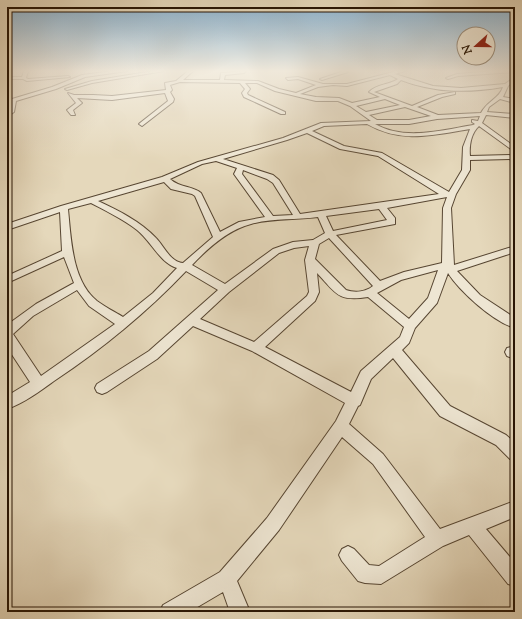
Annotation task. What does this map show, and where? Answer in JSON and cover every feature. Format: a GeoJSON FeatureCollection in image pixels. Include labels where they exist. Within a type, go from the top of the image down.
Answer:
{"type":"FeatureCollection","features":[{"type":"Feature","properties":{"kind":"street"},"geometry":{"type":"LineString","coordinates":[[7,115],[11,112],[14,100]]}},
{"type":"Feature","properties":{"kind":"street"},"geometry":{"type":"LineString","coordinates":[[73,114],[70,110],[79,103],[76,100]]}},
{"type":"Feature","properties":{"kind":"street"},"geometry":{"type":"LineString","coordinates":[[142,124],[171,100]]}},
{"type":"Feature","properties":{"kind":"street"},"geometry":{"type":"LineString","coordinates":[[254,100],[284,114]]}},
{"type":"Feature","properties":{"kind":"street"},"geometry":{"type":"LineString","coordinates":[[336,100],[352,106],[365,114],[380,129],[416,136],[477,125]]}},
{"type":"Feature","properties":{"kind":"street"},"geometry":{"type":"LineString","coordinates":[[352,106],[376,100]]}},
{"type":"Feature","properties":{"kind":"street"},"geometry":{"type":"LineString","coordinates":[[390,100],[437,117]]}},
{"type":"Feature","properties":{"kind":"street"},"geometry":{"type":"LineString","coordinates":[[413,107],[430,100]]}},
{"type":"Feature","properties":{"kind":"street"},"geometry":{"type":"LineString","coordinates":[[170,612],[227,578],[273,524],[341,426],[366,376],[405,340],[410,326],[434,300],[448,266],[446,222],[449,195],[466,170],[466,147],[477,125],[487,106],[497,100]]}},
{"type":"Feature","properties":{"kind":"street"},"geometry":{"type":"LineString","coordinates":[[365,114],[406,105]]}},
{"type":"Feature","properties":{"kind":"street"},"geometry":{"type":"LineString","coordinates":[[467,108],[500,116],[515,116]]}},
{"type":"Feature","properties":{"kind":"street"},"geometry":{"type":"LineString","coordinates":[[372,122],[422,111]]}},
{"type":"Feature","properties":{"kind":"street"},"geometry":{"type":"LineString","coordinates":[[7,227],[64,208],[166,179],[215,158],[285,139],[331,123],[409,122],[437,117],[484,113]]}},
{"type":"Feature","properties":{"kind":"street"},"geometry":{"type":"LineString","coordinates":[[467,115],[466,117],[477,125],[490,130],[515,150]]}},
{"type":"Feature","properties":{"kind":"street"},"geometry":{"type":"LineString","coordinates":[[500,116],[515,123]]}},
{"type":"Feature","properties":{"kind":"street"},"geometry":{"type":"LineString","coordinates":[[308,131],[342,148],[380,154],[449,195]]}},
{"type":"Feature","properties":{"kind":"street"},"geometry":{"type":"LineString","coordinates":[[502,140],[515,140]]}},
{"type":"Feature","properties":{"kind":"street"},"geometry":{"type":"LineString","coordinates":[[215,158],[270,177],[276,182],[298,217]]}},
{"type":"Feature","properties":{"kind":"street"},"geometry":{"type":"LineString","coordinates":[[467,158],[515,158]]}},
{"type":"Feature","properties":{"kind":"street"},"geometry":{"type":"LineString","coordinates":[[242,167],[238,171],[238,174],[270,218]]}},
{"type":"Feature","properties":{"kind":"street"},"geometry":{"type":"LineString","coordinates":[[166,179],[174,187],[198,194],[218,238]]}},
{"type":"Feature","properties":{"kind":"street"},"geometry":{"type":"LineString","coordinates":[[7,403],[39,384],[123,323],[168,286],[185,266],[218,238],[241,225],[270,218],[298,217],[449,195]]}},
{"type":"Feature","properties":{"kind":"street"},"geometry":{"type":"LineString","coordinates":[[93,201],[129,220],[146,232],[172,264],[185,266],[225,289]]}},
{"type":"Feature","properties":{"kind":"street"},"geometry":{"type":"LineString","coordinates":[[102,388],[153,355],[225,289],[276,251],[293,245],[315,243],[330,234],[392,222],[392,218],[381,206]]}},
{"type":"Feature","properties":{"kind":"street"},"geometry":{"type":"LineString","coordinates":[[64,208],[67,252],[84,293],[94,303],[123,323]]}},
{"type":"Feature","properties":{"kind":"street"},"geometry":{"type":"LineString","coordinates":[[321,214],[330,234],[378,286]]}},
{"type":"Feature","properties":{"kind":"street"},"geometry":{"type":"LineString","coordinates":[[256,348],[311,298],[314,292],[310,260],[315,243]]}},
{"type":"Feature","properties":{"kind":"street"},"geometry":{"type":"LineString","coordinates":[[310,260],[342,293],[352,296],[370,293],[378,286],[422,271],[515,249]]}},
{"type":"Feature","properties":{"kind":"street"},"geometry":{"type":"LineString","coordinates":[[7,280],[67,252]]}},
{"type":"Feature","properties":{"kind":"street"},"geometry":{"type":"LineString","coordinates":[[448,266],[470,292],[515,324]]}},
{"type":"Feature","properties":{"kind":"street"},"geometry":{"type":"LineString","coordinates":[[39,384],[9,340],[7,334],[12,326],[23,318],[80,284]]}},
{"type":"Feature","properties":{"kind":"street"},"geometry":{"type":"LineString","coordinates":[[370,293],[410,326]]}},
{"type":"Feature","properties":{"kind":"street"},"geometry":{"type":"LineString","coordinates":[[191,320],[256,348],[354,401]]}},
{"type":"Feature","properties":{"kind":"street"},"geometry":{"type":"LineString","coordinates":[[394,350],[445,411],[459,420],[501,440],[515,454]]}},
{"type":"Feature","properties":{"kind":"street"},"geometry":{"type":"LineString","coordinates":[[341,426],[378,459],[437,539]]}},
{"type":"Feature","properties":{"kind":"street"},"geometry":{"type":"LineString","coordinates":[[348,555],[365,574],[381,575],[437,539],[515,509]]}},
{"type":"Feature","properties":{"kind":"street"},"geometry":{"type":"LineString","coordinates":[[472,525],[515,578]]}},
{"type":"Feature","properties":{"kind":"street"},"geometry":{"type":"LineString","coordinates":[[227,578],[240,612]]}}]}
